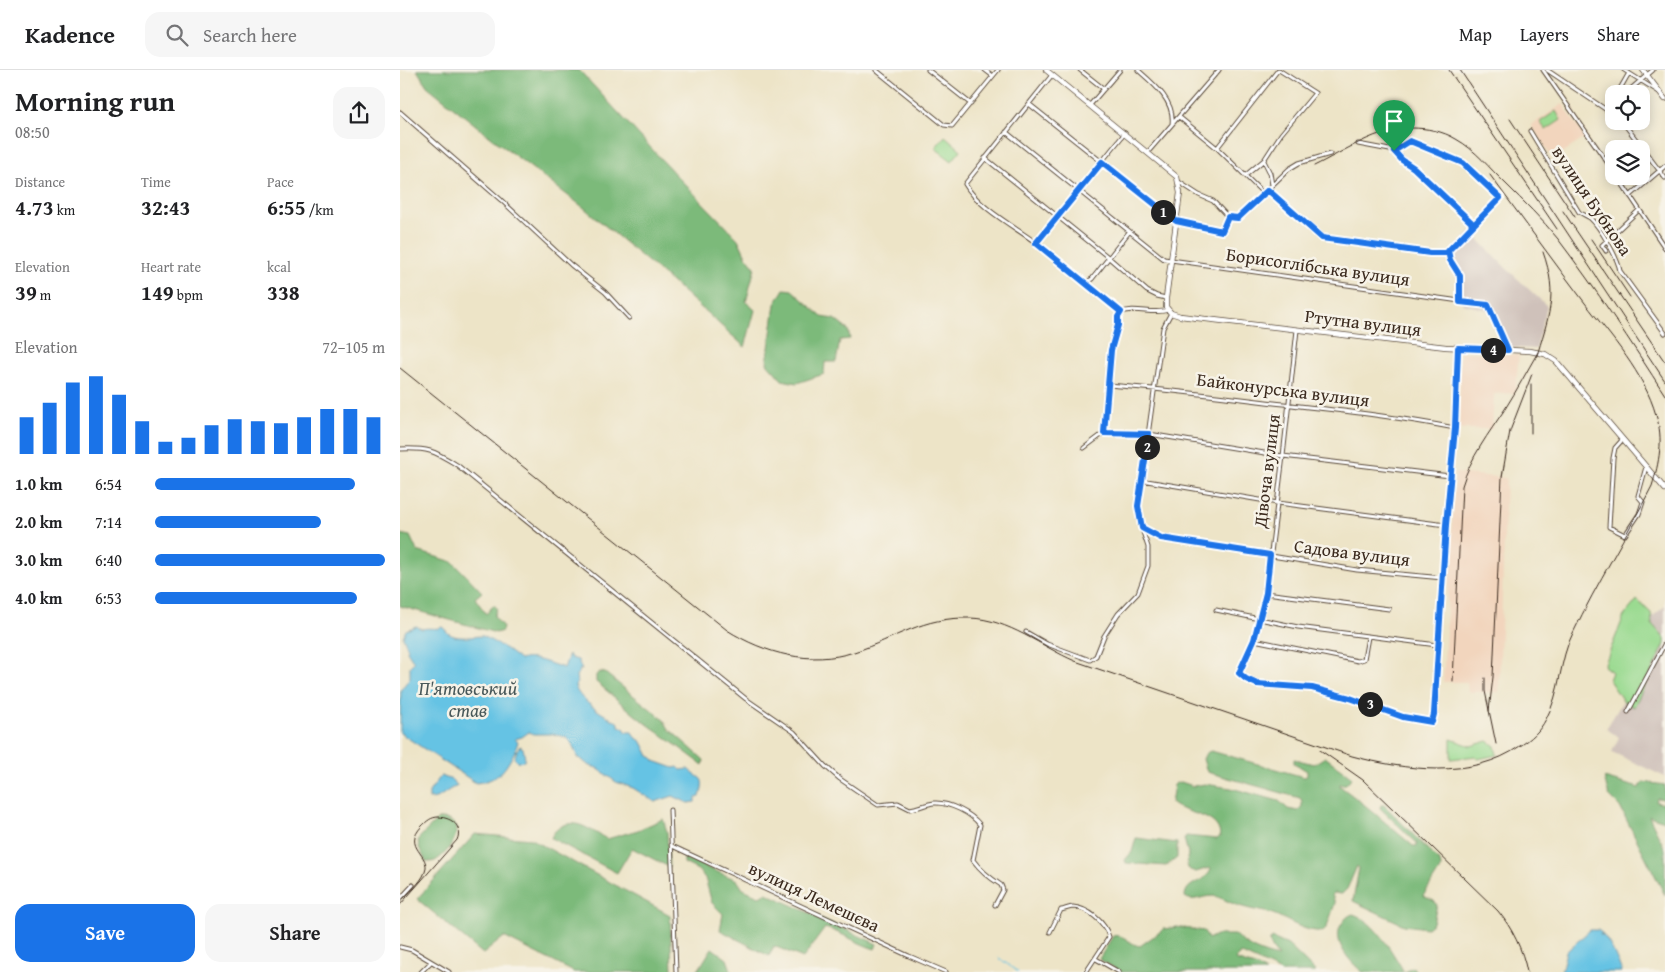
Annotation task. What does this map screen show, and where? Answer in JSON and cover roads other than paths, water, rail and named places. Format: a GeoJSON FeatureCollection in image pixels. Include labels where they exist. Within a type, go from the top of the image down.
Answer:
{"type":"FeatureCollection","features":[{"type":"Feature","properties":{"kind":"main road"},"geometry":{"type":"LineString","coordinates":[[1046,70],[1174,173],[1179,182],[1180,193],[1166,298],[1169,312]]}},
{"type":"Feature","properties":{"kind":"main road"},"geometry":{"type":"LineString","coordinates":[[1645,72],[1665,99]]}},
{"type":"Feature","properties":{"kind":"main road","name":"Ртутна вулиця"},"geometry":{"type":"LineString","coordinates":[[1169,312],[1180,316],[1458,348],[1538,352],[1551,357],[1623,439]]}},
{"type":"Feature","properties":{"kind":"main road"},"geometry":{"type":"LineString","coordinates":[[1623,439],[1665,489]]}},
{"type":"Feature","properties":{"kind":"street"},"geometry":{"type":"LineString","coordinates":[[928,70],[971,104]]}},
{"type":"Feature","properties":{"kind":"street"},"geometry":{"type":"LineString","coordinates":[[985,70],[993,76]]}},
{"type":"Feature","properties":{"kind":"street"},"geometry":{"type":"LineString","coordinates":[[879,71],[944,125],[952,126],[998,70]]}},
{"type":"Feature","properties":{"kind":"street"},"geometry":{"type":"LineString","coordinates":[[1080,70],[1104,89]]}},
{"type":"Feature","properties":{"kind":"street"},"geometry":{"type":"LineString","coordinates":[[1090,106],[1120,70]]}},
{"type":"Feature","properties":{"kind":"street"},"geometry":{"type":"LineString","coordinates":[[1138,70],[1157,86],[1171,108],[1173,116],[1172,126]]}},
{"type":"Feature","properties":{"kind":"street"},"geometry":{"type":"LineString","coordinates":[[1148,152],[1219,70]]}},
{"type":"Feature","properties":{"kind":"street"},"geometry":{"type":"LineString","coordinates":[[1217,148],[1278,70],[1315,93],[1281,134],[1264,160],[1246,175]]}},
{"type":"Feature","properties":{"kind":"street"},"geometry":{"type":"LineString","coordinates":[[1543,70],[1605,159]]}},
{"type":"Feature","properties":{"kind":"street"},"geometry":{"type":"LineString","coordinates":[[1547,70],[1605,109]]}},
{"type":"Feature","properties":{"kind":"street"},"geometry":{"type":"LineString","coordinates":[[1624,70],[1660,93]]}},
{"type":"Feature","properties":{"kind":"street"},"geometry":{"type":"LineString","coordinates":[[1634,85],[1645,72],[1653,70]]}},
{"type":"Feature","properties":{"kind":"street"},"geometry":{"type":"LineString","coordinates":[[1622,85],[1629,74]]}},
{"type":"Feature","properties":{"kind":"street"},"geometry":{"type":"LineString","coordinates":[[1052,75],[964,184],[990,210],[1036,243],[1120,313],[1111,350],[1104,433]]}},
{"type":"Feature","properties":{"kind":"street"},"geometry":{"type":"LineString","coordinates":[[1029,104],[1176,221],[1222,231],[1228,217]]}},
{"type":"Feature","properties":{"kind":"street"},"geometry":{"type":"LineString","coordinates":[[400,112],[501,200],[571,265],[605,292],[629,318]]}},
{"type":"Feature","properties":{"kind":"street"},"geometry":{"type":"LineString","coordinates":[[1179,117],[1217,148],[1264,194]]}},
{"type":"Feature","properties":{"kind":"street"},"geometry":{"type":"LineString","coordinates":[[1629,130],[1665,178]]}},
{"type":"Feature","properties":{"kind":"street","name":"вулиця Бубнова"},"geometry":{"type":"LineString","coordinates":[[1530,131],[1579,212],[1590,218],[1618,261],[1620,270],[1665,333]]}},
{"type":"Feature","properties":{"kind":"street"},"geometry":{"type":"LineString","coordinates":[[1006,132],[1129,232],[1164,259],[1171,261]]}},
{"type":"Feature","properties":{"kind":"street"},"geometry":{"type":"LineString","coordinates":[[1036,243],[1124,133]]}},
{"type":"Feature","properties":{"kind":"street"},"geometry":{"type":"LineString","coordinates":[[1268,190],[1322,238],[1430,253],[1448,252],[1500,198],[1463,163],[1410,141],[1394,151]]}},
{"type":"Feature","properties":{"kind":"street"},"geometry":{"type":"LineString","coordinates":[[1358,144],[1394,151],[1471,222],[1472,226]]}},
{"type":"Feature","properties":{"kind":"street"},"geometry":{"type":"LineString","coordinates":[[1179,182],[1199,195],[1213,201],[1228,217],[1238,218],[1289,169],[1299,163],[1330,154]]}},
{"type":"Feature","properties":{"kind":"street"},"geometry":{"type":"LineString","coordinates":[[986,158],[1148,291],[1166,298]]}},
{"type":"Feature","properties":{"kind":"street"},"geometry":{"type":"LineString","coordinates":[[1264,160],[1270,173],[1272,186]]}},
{"type":"Feature","properties":{"kind":"street"},"geometry":{"type":"LineString","coordinates":[[1630,196],[1665,166]]}},
{"type":"Feature","properties":{"kind":"street"},"geometry":{"type":"LineString","coordinates":[[1622,185],[1665,248]]}},
{"type":"Feature","properties":{"kind":"street"},"geometry":{"type":"LineString","coordinates":[[1606,251],[1602,245],[1639,210]]}},
{"type":"Feature","properties":{"kind":"street"},"geometry":{"type":"LineString","coordinates":[[1084,283],[1092,279],[1129,232]]}},
{"type":"Feature","properties":{"kind":"street"},"geometry":{"type":"LineString","coordinates":[[1448,252],[1460,276],[1460,302]]}},
{"type":"Feature","properties":{"kind":"street","name":"Борисоглібська вулиця"},"geometry":{"type":"LineString","coordinates":[[1171,261],[1420,294],[1460,302],[1488,305],[1508,350]]}},
{"type":"Feature","properties":{"kind":"street","name":"Ртутна вулиця"},"geometry":{"type":"LineString","coordinates":[[1120,313],[1146,310],[1169,312]]}},
{"type":"Feature","properties":{"kind":"street"},"geometry":{"type":"LineString","coordinates":[[1026,632],[1047,644],[1090,660],[1096,656],[1104,636],[1118,614],[1138,592],[1148,566],[1148,547],[1138,506],[1164,328],[1169,312]]}},
{"type":"Feature","properties":{"kind":"street","name":"Дівоча вулиця"},"geometry":{"type":"LineString","coordinates":[[1297,329],[1266,593],[1254,640],[1239,673],[1257,684],[1312,688],[1350,698],[1403,717],[1432,722],[1437,645]]}},
{"type":"Feature","properties":{"kind":"street"},"geometry":{"type":"LineString","coordinates":[[1216,610],[1368,637],[1437,645],[1455,428],[1458,348]]}},
{"type":"Feature","properties":{"kind":"street","name":"Байконурська вулиця"},"geometry":{"type":"LineString","coordinates":[[1108,385],[1289,404],[1413,420],[1455,428]]}},
{"type":"Feature","properties":{"kind":"street"},"geometry":{"type":"LineString","coordinates":[[1084,448],[1104,433],[1149,434],[1283,456],[1450,476]]}},
{"type":"Feature","properties":{"kind":"street"},"geometry":{"type":"LineString","coordinates":[[1623,439],[1615,448],[1613,458],[1609,527],[1624,535],[1639,514],[1643,502],[1638,496],[1646,466]]}},
{"type":"Feature","properties":{"kind":"street"},"geometry":{"type":"LineString","coordinates":[[400,449],[423,448],[457,465],[746,699],[794,732],[825,766],[840,779],[878,805],[898,803],[910,809],[933,803],[945,804],[974,817],[980,825],[973,860],[985,874],[1002,885],[1003,890],[996,905]]}},
{"type":"Feature","properties":{"kind":"street"},"geometry":{"type":"LineString","coordinates":[[1141,480],[1278,503],[1446,525]]}},
{"type":"Feature","properties":{"kind":"street","name":"Садова вулиця"},"geometry":{"type":"LineString","coordinates":[[1142,528],[1161,538],[1357,570],[1443,578]]}},
{"type":"Feature","properties":{"kind":"street"},"geometry":{"type":"LineString","coordinates":[[1266,593],[1389,609]]}},
{"type":"Feature","properties":{"kind":"street"},"geometry":{"type":"LineString","coordinates":[[1254,640],[1358,662],[1364,659],[1368,637]]}},
{"type":"Feature","properties":{"kind":"street"},"geometry":{"type":"LineString","coordinates":[[1628,712],[1665,643]]}},
{"type":"Feature","properties":{"kind":"street"},"geometry":{"type":"LineString","coordinates":[[670,810],[676,972]]}},
{"type":"Feature","properties":{"kind":"street","name":"вулиця Лемешєва"},"geometry":{"type":"LineString","coordinates":[[672,846],[946,972]]}},
{"type":"Feature","properties":{"kind":"street"},"geometry":{"type":"LineString","coordinates":[[400,899],[413,885]]}},
{"type":"Feature","properties":{"kind":"street"},"geometry":{"type":"LineString","coordinates":[[1050,932],[1060,910],[1073,907],[1096,917],[1106,927],[1109,937],[1086,972]]}},
{"type":"Feature","properties":{"kind":"street"},"geometry":{"type":"LineString","coordinates":[[400,947],[412,950],[449,972]]}},
{"type":"Feature","properties":{"kind":"street"},"geometry":{"type":"LineString","coordinates":[[1096,959],[1119,972]]}},
{"type":"Feature","properties":{"kind":"street"},"geometry":{"type":"LineString","coordinates":[[421,972],[431,962]]}},
{"type":"Feature","properties":{"kind":"water","name":"П'ятовський став"},"geometry":{"type":"Polygon","coordinates":[[[416,626],[422,629],[442,627],[448,633],[456,636],[483,636],[506,649],[520,660],[536,659],[564,668],[569,654],[571,658],[578,660],[582,670],[580,669],[576,675],[577,683],[575,686],[582,697],[594,708],[619,723],[619,726],[625,729],[626,732],[632,732],[642,742],[649,756],[654,761],[674,768],[678,767],[681,770],[688,769],[699,777],[702,781],[700,797],[696,798],[695,802],[688,803],[673,796],[655,802],[633,788],[616,782],[597,768],[588,765],[578,758],[572,744],[566,737],[529,732],[515,739],[518,742],[515,750],[520,746],[523,748],[524,761],[518,762],[514,758],[517,751],[515,751],[508,764],[496,777],[476,783],[400,733],[401,689],[410,678],[410,666],[414,662],[407,651],[408,649],[403,637],[406,630],[416,626]]]}},
{"type":"Feature","properties":{"kind":"water"},"geometry":{"type":"Polygon","coordinates":[[[441,776],[452,780],[457,785],[456,787],[433,799],[429,799],[429,792],[441,776]]]}},
{"type":"Feature","properties":{"kind":"water"},"geometry":{"type":"Polygon","coordinates":[[[1590,930],[1598,930],[1603,934],[1600,935],[1603,935],[1609,944],[1622,972],[1561,972],[1566,952],[1590,930]]]}},
{"type":"Feature","properties":{"kind":"waterway"},"geometry":{"type":"LineString","coordinates":[[999,958],[1018,972]]}},
{"type":"Feature","properties":{"kind":"tram line"},"geometry":{"type":"LineString","coordinates":[[400,902],[417,884],[425,872],[425,860],[416,845],[416,834],[426,822],[434,818],[439,817],[452,821],[459,831],[457,840],[400,905]]}},
{"type":"Feature","properties":{"kind":"railway"},"geometry":{"type":"LineString","coordinates":[[1449,70],[1557,229]]}},
{"type":"Feature","properties":{"kind":"railway"},"geometry":{"type":"LineString","coordinates":[[1460,70],[1665,381]]}},
{"type":"Feature","properties":{"kind":"railway"},"geometry":{"type":"LineString","coordinates":[[1510,119],[1575,217]]}},
{"type":"Feature","properties":{"kind":"railway"},"geometry":{"type":"LineString","coordinates":[[1314,166],[1362,141],[1400,129],[1434,130],[1463,143],[1482,160],[1558,239],[1613,316],[1665,395]]}},
{"type":"Feature","properties":{"kind":"railway"},"geometry":{"type":"LineString","coordinates":[[400,368],[727,630],[757,646],[789,655],[821,658],[854,652],[910,629],[937,621],[970,618],[984,620],[1011,628],[1075,661],[1352,756],[1416,768],[1460,768],[1481,764],[1501,757],[1528,741],[1544,723],[1555,698],[1568,643],[1652,486],[1657,469],[1660,442],[1660,433],[1651,400],[1635,370],[1490,175]]}},
{"type":"Feature","properties":{"kind":"railway"},"geometry":{"type":"LineString","coordinates":[[1563,211],[1665,362]]}},
{"type":"Feature","properties":{"kind":"railway"},"geometry":{"type":"LineString","coordinates":[[1591,239],[1630,297]]}},
{"type":"Feature","properties":{"kind":"railway"},"geometry":{"type":"LineString","coordinates":[[1536,359],[1548,319],[1551,295],[1548,268],[1543,252]]}},
{"type":"Feature","properties":{"kind":"railway"},"geometry":{"type":"LineString","coordinates":[[1453,681],[1462,486],[1475,456],[1538,352]]}},
{"type":"Feature","properties":{"kind":"railway"},"geometry":{"type":"LineString","coordinates":[[1489,711],[1493,677],[1502,477],[1510,431],[1532,374]]}},
{"type":"Feature","properties":{"kind":"railway"},"geometry":{"type":"LineString","coordinates":[[1531,384],[1531,433]]}},
{"type":"Feature","properties":{"kind":"railway"},"geometry":{"type":"LineString","coordinates":[[1485,678],[1485,691],[1496,744]]}},
{"type":"Feature","properties":{"kind":"railway"},"geometry":{"type":"LineString","coordinates":[[1320,750],[1363,780],[1498,911],[1516,940],[1527,972]]}}]}
